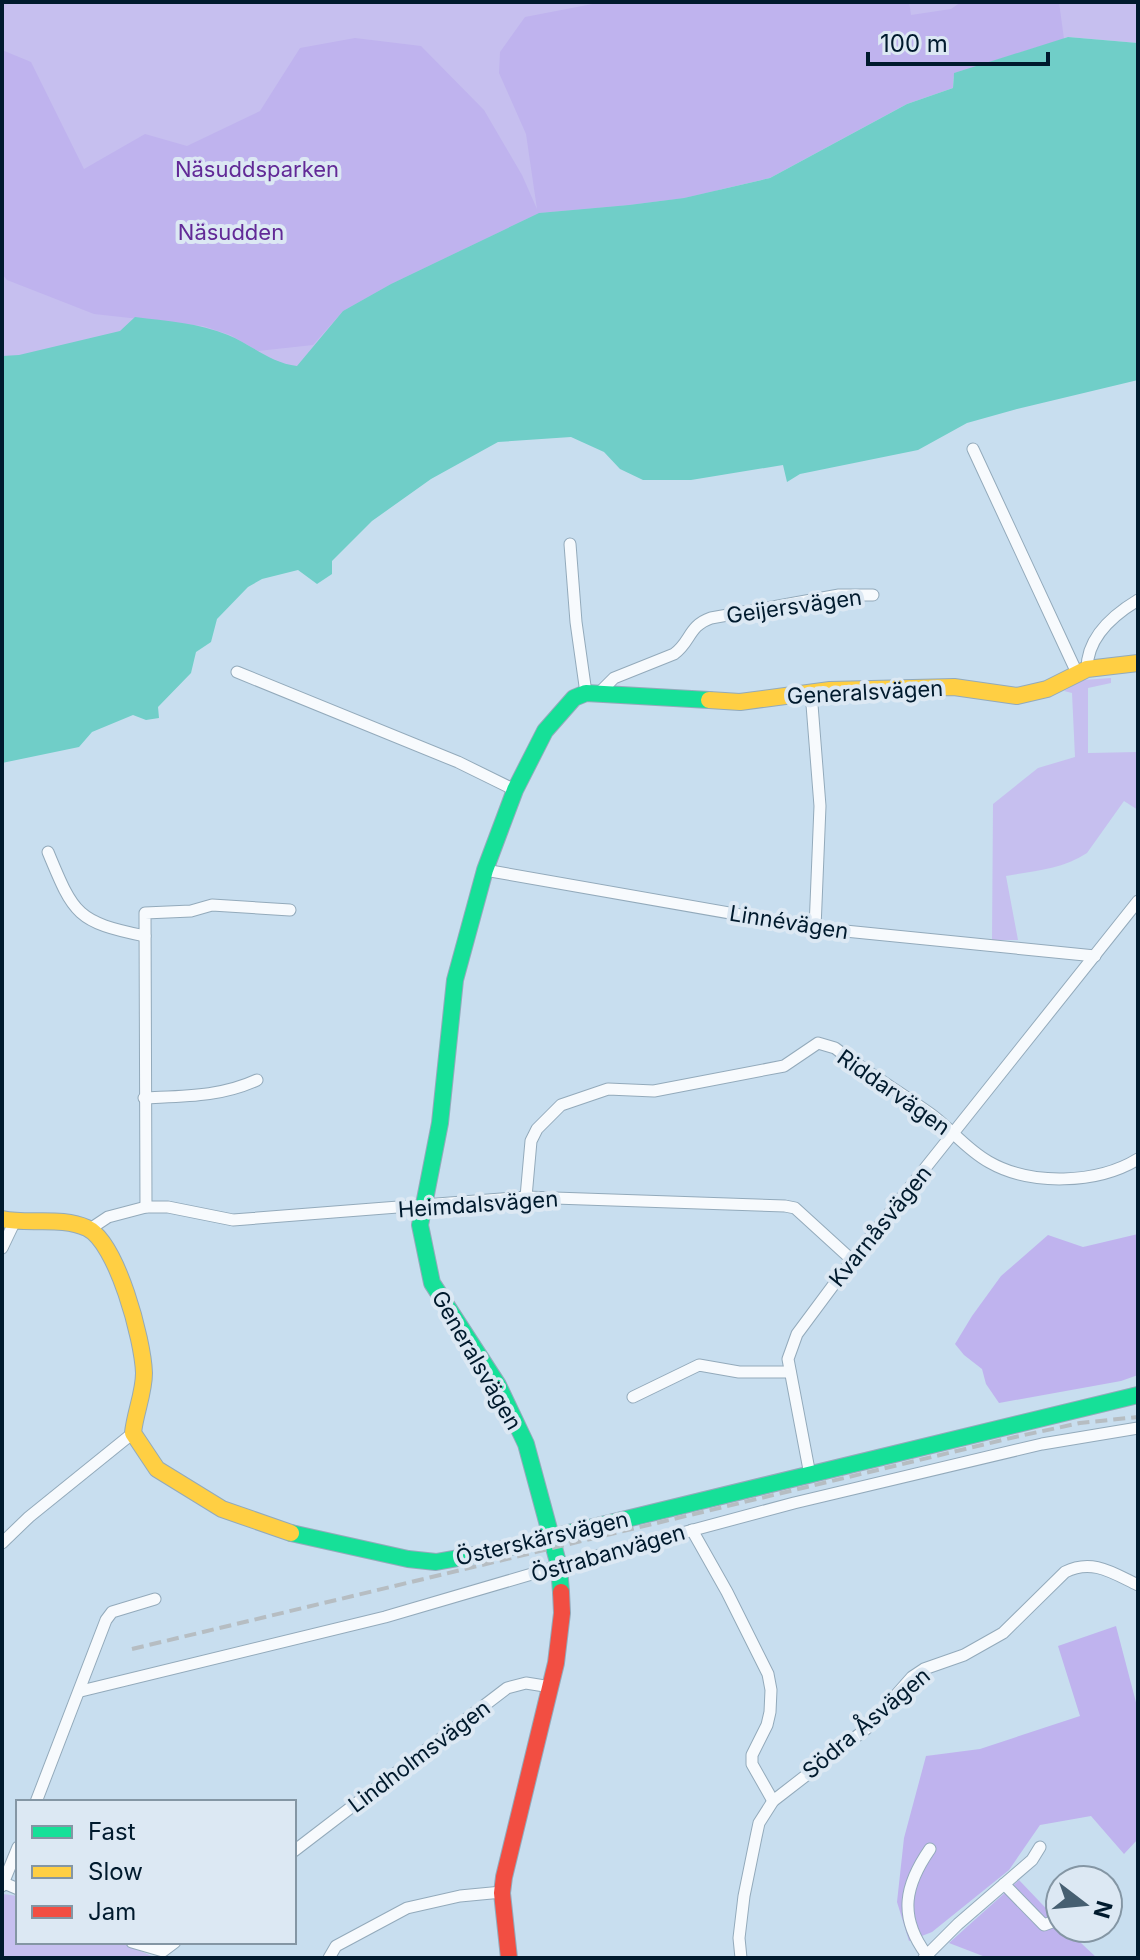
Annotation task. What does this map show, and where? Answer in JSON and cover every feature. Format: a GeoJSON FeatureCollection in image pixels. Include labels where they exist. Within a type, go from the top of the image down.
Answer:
{"type":"FeatureCollection","features":[{"type":"Feature","properties":{"kind":"street"},"geometry":{"type":"LineString","coordinates":[[973,449],[990,490],[1082,671]]}},
{"type":"Feature","properties":{"kind":"street"},"geometry":{"type":"LineString","coordinates":[[570,544],[576,622],[592,693]]}},
{"type":"Feature","properties":{"kind":"street","name":"Geijersvägen"},"geometry":{"type":"LineString","coordinates":[[592,693],[614,678],[674,654],[681,649],[699,622],[839,595],[873,595]]}},
{"type":"Feature","properties":{"kind":"street"},"geometry":{"type":"LineString","coordinates":[[1082,671],[1100,631],[1138,600]]}},
{"type":"Feature","properties":{"kind":"street","name":"Generalsvägen"},"geometry":{"type":"LineString","coordinates":[[509,1958],[502,1892],[508,1854],[551,1687],[562,1613],[559,1566],[526,1444],[480,1355],[432,1283],[420,1225],[440,1123],[455,980],[485,870],[515,790],[545,731],[574,698],[592,693],[740,702],[811,692],[954,687],[1017,696],[1047,689],[1082,671],[1138,663]]}},
{"type":"Feature","properties":{"kind":"street"},"geometry":{"type":"LineString","coordinates":[[237,672],[458,762],[515,790]]}},
{"type":"Feature","properties":{"kind":"street"},"geometry":{"type":"LineString","coordinates":[[811,692],[820,806],[815,928]]}},
{"type":"Feature","properties":{"kind":"street"},"geometry":{"type":"LineString","coordinates":[[48,852],[67,899],[82,916],[109,929],[145,936]]}},
{"type":"Feature","properties":{"kind":"street","name":"Linnévägen"},"geometry":{"type":"LineString","coordinates":[[485,870],[815,928],[1095,956]]}},
{"type":"Feature","properties":{"kind":"street","name":"Kvarnåsvägen"},"geometry":{"type":"LineString","coordinates":[[810,1475],[790,1372],[790,1351],[797,1334],[852,1260],[1138,901]]}},
{"type":"Feature","properties":{"kind":"street"},"geometry":{"type":"LineString","coordinates":[[146,1207],[145,913],[191,911],[212,905],[290,910]]}},
{"type":"Feature","properties":{"kind":"street","name":"Riddarvägen"},"geometry":{"type":"LineString","coordinates":[[526,1197],[531,1141],[550,1113],[572,1100],[608,1089],[654,1091],[784,1066],[818,1043],[835,1048],[954,1133],[990,1163],[1010,1171],[1036,1177],[1092,1175],[1118,1169],[1138,1159]]}},
{"type":"Feature","properties":{"kind":"street"},"geometry":{"type":"LineString","coordinates":[[144,1098],[213,1095],[257,1080]]}},
{"type":"Feature","properties":{"kind":"street","name":"Heimdalsvägen"},"geometry":{"type":"LineString","coordinates":[[90,1229],[108,1217],[146,1207],[168,1207],[233,1220],[526,1197],[795,1208],[852,1260]]}},
{"type":"Feature","properties":{"kind":"street"},"geometry":{"type":"LineString","coordinates":[[2,1248],[5,1220],[77,1224],[103,1239],[113,1260],[144,1359],[144,1378],[133,1433],[29,1517],[2,1543]]}},
{"type":"Feature","properties":{"kind":"street"},"geometry":{"type":"LineString","coordinates":[[633,1397],[699,1365],[739,1372],[790,1372]]}},
{"type":"Feature","properties":{"kind":"street","name":"Österskärsvägen"},"geometry":{"type":"LineString","coordinates":[[133,1433],[157,1469],[222,1509],[274,1529],[367,1551],[436,1562],[486,1553],[1138,1395]]}},
{"type":"Feature","properties":{"kind":"street","name":"Östrabanvägen"},"geometry":{"type":"LineString","coordinates":[[81,1691],[385,1617],[692,1530],[1042,1444],[1138,1428]]}},
{"type":"Feature","properties":{"kind":"street"},"geometry":{"type":"LineString","coordinates":[[692,1530],[768,1674],[770,1712],[752,1755],[752,1764],[773,1801]]}},
{"type":"Feature","properties":{"kind":"street","name":"Södra Åsvägen"},"geometry":{"type":"LineString","coordinates":[[741,1958],[741,1924],[753,1852],[759,1823],[773,1801],[866,1729],[912,1677],[924,1669],[964,1655],[1003,1633],[1065,1572],[1076,1566],[1091,1565],[1138,1585]]}},
{"type":"Feature","properties":{"kind":"street"},"geometry":{"type":"LineString","coordinates":[[37,1800],[102,1630],[112,1612],[155,1599]]}},
{"type":"Feature","properties":{"kind":"street","name":"Lindholmsvägen"},"geometry":{"type":"LineString","coordinates":[[296,1849],[507,1688],[526,1683],[551,1687]]}},
{"type":"Feature","properties":{"kind":"street"},"geometry":{"type":"LineString","coordinates":[[930,1849],[912,1881],[907,1913],[925,1956],[1032,1860],[1040,1847]]}},
{"type":"Feature","properties":{"kind":"street"},"geometry":{"type":"LineString","coordinates":[[3,1884],[16,1852]]}},
{"type":"Feature","properties":{"kind":"street"},"geometry":{"type":"LineString","coordinates":[[1004,1884],[1044,1925]]}},
{"type":"Feature","properties":{"kind":"street"},"geometry":{"type":"LineString","coordinates":[[329,1958],[336,1946],[407,1908],[502,1892]]}},
{"type":"Feature","properties":{"kind":"street"},"geometry":{"type":"LineString","coordinates":[[138,1944],[157,1951],[163,1951],[172,1944]]}},
{"type":"Feature","properties":{"kind":"green space","name":"Näsudden"},"geometry":{"type":"Polygon","coordinates":[[[2,2],[1138,2],[1138,43],[1068,37],[969,69],[2,536],[2,2]]]}},
{"type":"Feature","properties":{"kind":"green space","name":"Näsuddsparken"},"geometry":{"type":"Polygon","coordinates":[[[603,2],[909,2],[911,15],[951,9],[961,2],[1059,2],[1064,39],[954,73],[953,88],[907,104],[770,178],[684,198],[539,213],[391,284],[343,311],[313,345],[258,351],[230,335],[203,326],[94,314],[7,280],[2,274],[2,50],[31,62],[84,169],[145,134],[187,146],[260,111],[300,48],[355,38],[421,46],[484,110],[522,175],[537,209],[526,134],[499,73],[500,52],[525,17],[603,2]]]}},
{"type":"Feature","properties":{"kind":"green space"},"geometry":{"type":"Polygon","coordinates":[[[1111,678],[1111,683],[1088,688],[1088,753],[1138,752],[1138,810],[1124,801],[1087,853],[1068,863],[1006,876],[1018,940],[992,940],[993,804],[1038,768],[1075,757],[1072,693],[1064,691],[1083,680],[1111,678]]]}},
{"type":"Feature","properties":{"kind":"green space"},"geometry":{"type":"Polygon","coordinates":[[[1138,1234],[1138,1375],[1121,1381],[999,1403],[986,1384],[982,1369],[955,1344],[1001,1276],[1048,1235],[1083,1247],[1138,1234]]]}},
{"type":"Feature","properties":{"kind":"green space"},"geometry":{"type":"Polygon","coordinates":[[[1116,1626],[1138,1710],[1138,1839],[1124,1854],[1091,1816],[1040,1825],[1009,1870],[932,1932],[909,1941],[897,1902],[904,1838],[926,1756],[980,1749],[1080,1716],[1058,1646],[1116,1626]]]}},
{"type":"Feature","properties":{"kind":"green space"},"geometry":{"type":"Polygon","coordinates":[[[1019,1880],[1044,1906],[1044,1944],[1082,1944],[1097,1958],[988,1958],[949,1943],[1019,1880]]]}},
{"type":"Feature","properties":{"kind":"green space"},"geometry":{"type":"Polygon","coordinates":[[[3,1894],[16,1896],[16,1944],[125,1944],[156,1958],[2,1958],[3,1894]]]}},
{"type":"Feature","properties":{"kind":"shaded area"},"geometry":{"type":"Polygon","coordinates":[[[1068,37],[1138,43],[1138,380],[967,423],[918,450],[800,474],[787,482],[783,465],[691,480],[643,480],[620,469],[604,452],[571,437],[498,442],[431,479],[372,521],[332,561],[332,574],[317,584],[298,570],[262,579],[248,587],[217,619],[211,642],[196,652],[191,673],[158,707],[159,718],[146,720],[133,715],[92,732],[79,747],[2,763],[2,356],[19,355],[120,331],[135,317],[217,331],[279,361],[297,366],[343,311],[391,284],[539,213],[684,198],[770,178],[907,104],[953,88],[954,73],[1068,37]]]}},
{"type":"Feature","properties":{"kind":"railway"},"geometry":{"type":"LineString","coordinates":[[132,1649],[1015,1437],[1080,1423],[1138,1417]]}},
{"type":"Feature","properties":{"kind":"traffic: fast"},"geometry":{"type":"LineString","coordinates":[[561,1592],[559,1566],[526,1444],[498,1385],[432,1283],[420,1225],[440,1123],[455,980],[485,870],[515,790],[545,731],[574,698],[586,693],[709,700]]}},
{"type":"Feature","properties":{"kind":"traffic: fast"},"geometry":{"type":"LineString","coordinates":[[291,1533],[408,1559],[436,1562],[486,1553],[1138,1395]]}},
{"type":"Feature","properties":{"kind":"traffic: slow"},"geometry":{"type":"LineString","coordinates":[[709,700],[740,702],[830,690],[954,687],[1017,696],[1047,689],[1087,669],[1138,663]]}},
{"type":"Feature","properties":{"kind":"traffic: slow"},"geometry":{"type":"LineString","coordinates":[[2,1219],[67,1222],[87,1228],[98,1237],[118,1271],[139,1338],[144,1380],[133,1433],[157,1469],[222,1509],[291,1533]]}},
{"type":"Feature","properties":{"kind":"traffic: jam"},"geometry":{"type":"LineString","coordinates":[[509,1958],[502,1893],[504,1877],[556,1663],[562,1613],[561,1592]]}}]}
